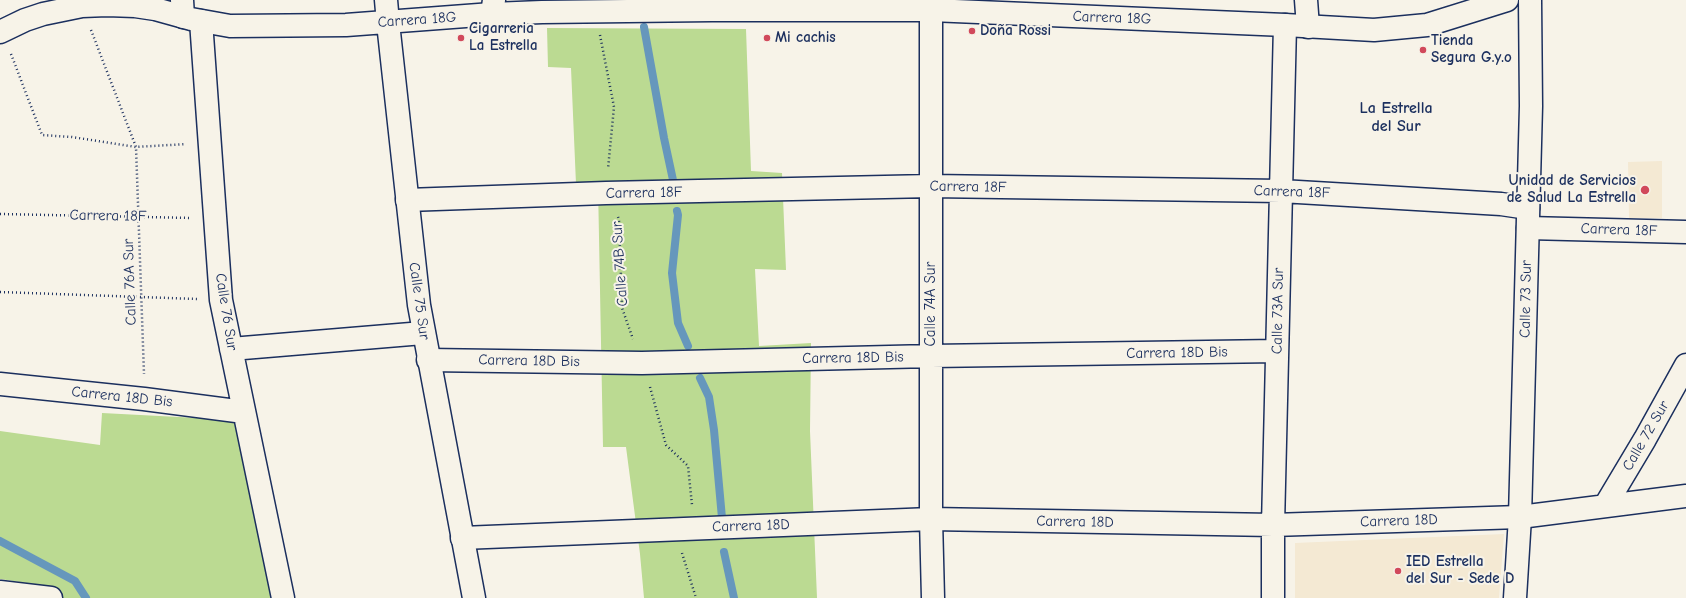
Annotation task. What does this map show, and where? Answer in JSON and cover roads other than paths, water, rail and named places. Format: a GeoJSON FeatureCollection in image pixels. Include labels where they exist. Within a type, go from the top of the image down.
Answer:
{"type":"FeatureCollection","features":[{"type":"Feature","properties":{"kind":"street","name":"Calle 75 Sur"},"geometry":{"type":"LineString","coordinates":[[386,0],[423,334],[474,598]]}},
{"type":"Feature","properties":{"kind":"street"},"geometry":{"type":"LineString","coordinates":[[1306,0],[1308,27]]}},
{"type":"Feature","properties":{"kind":"street","name":"Carrera 18G"},"geometry":{"type":"LineString","coordinates":[[1,31],[43,14],[82,6],[135,6],[189,13],[237,26],[314,26],[388,23],[493,7],[596,11],[712,5],[931,10],[1374,30],[1427,25],[1507,0]]}},
{"type":"Feature","properties":{"kind":"street","name":"Calle 73 Sur"},"geometry":{"type":"LineString","coordinates":[[1515,598],[1520,517],[1531,106],[1530,0]]}},
{"type":"Feature","properties":{"kind":"street","name":"Calle 74A Sur"},"geometry":{"type":"LineString","coordinates":[[931,10],[931,519],[933,598]]}},
{"type":"Feature","properties":{"kind":"street","name":"Calle 76 Sur"},"geometry":{"type":"LineString","coordinates":[[189,13],[210,143],[221,300],[284,598]]}},
{"type":"Feature","properties":{"kind":"street","name":"Calle 73A Sur"},"geometry":{"type":"LineString","coordinates":[[1273,598],[1273,525],[1285,25]]}},
{"type":"Feature","properties":{"kind":"street","name":"Carrera 18F"},"geometry":{"type":"LineString","coordinates":[[407,200],[931,186],[1281,191],[1501,204],[1528,218],[1686,232]]}},
{"type":"Feature","properties":{"kind":"street"},"geometry":{"type":"LineString","coordinates":[[231,349],[423,334]]}},
{"type":"Feature","properties":{"kind":"street","name":"Carrera 18D Bis"},"geometry":{"type":"LineString","coordinates":[[428,360],[642,363],[931,356],[1277,352]]}},
{"type":"Feature","properties":{"kind":"street","name":"Calle 72 Sur"},"geometry":{"type":"LineString","coordinates":[[1605,506],[1686,365]]}},
{"type":"Feature","properties":{"kind":"street","name":"Carrera 18D Bis"},"geometry":{"type":"LineString","coordinates":[[0,384],[144,399],[244,412]]}},
{"type":"Feature","properties":{"kind":"street","name":"Carrera 18D"},"geometry":{"type":"LineString","coordinates":[[462,538],[931,519],[1273,525],[1520,517],[1686,496]]}},
{"type":"Feature","properties":{"kind":"street"},"geometry":{"type":"LineString","coordinates":[[1,592],[51,598]]}},
{"type":"Feature","properties":{"kind":"waterway"},"geometry":{"type":"LineString","coordinates":[[644,27],[673,180]]}},
{"type":"Feature","properties":{"kind":"waterway"},"geometry":{"type":"LineString","coordinates":[[677,211],[678,215],[672,273],[678,323],[688,346]]}},
{"type":"Feature","properties":{"kind":"waterway"},"geometry":{"type":"LineString","coordinates":[[700,378],[709,397],[714,430],[722,518]]}},
{"type":"Feature","properties":{"kind":"waterway"},"geometry":{"type":"LineString","coordinates":[[0,541],[75,581],[86,598]]}},
{"type":"Feature","properties":{"kind":"waterway"},"geometry":{"type":"LineString","coordinates":[[724,552],[734,598]]}},
{"type":"Feature","properties":{"kind":"place","name":"Doña Rossi"},"geometry":{"type":"Point","coordinates":[972,31]}},
{"type":"Feature","properties":{"kind":"place","name":"Cigarreria La Estrella"},"geometry":{"type":"Point","coordinates":[461,38]}},
{"type":"Feature","properties":{"kind":"place","name":"Mi cachis"},"geometry":{"type":"Point","coordinates":[767,38]}},
{"type":"Feature","properties":{"kind":"place","name":"Tienda Segura G.y.o"},"geometry":{"type":"Point","coordinates":[1423,50]}},
{"type":"Feature","properties":{"kind":"place","name":"Unidad de Servicios de Salud La Estrella"},"geometry":{"type":"Point","coordinates":[1645,190]}},
{"type":"Feature","properties":{"kind":"place","name":"IED Estrella del Sur - Sede D"},"geometry":{"type":"Point","coordinates":[1398,571]}},
{"type":"Feature","properties":{"kind":"district","name":"La Estrella del Sur"},"geometry":{"type":"Point","coordinates":[1396,117]}}]}
